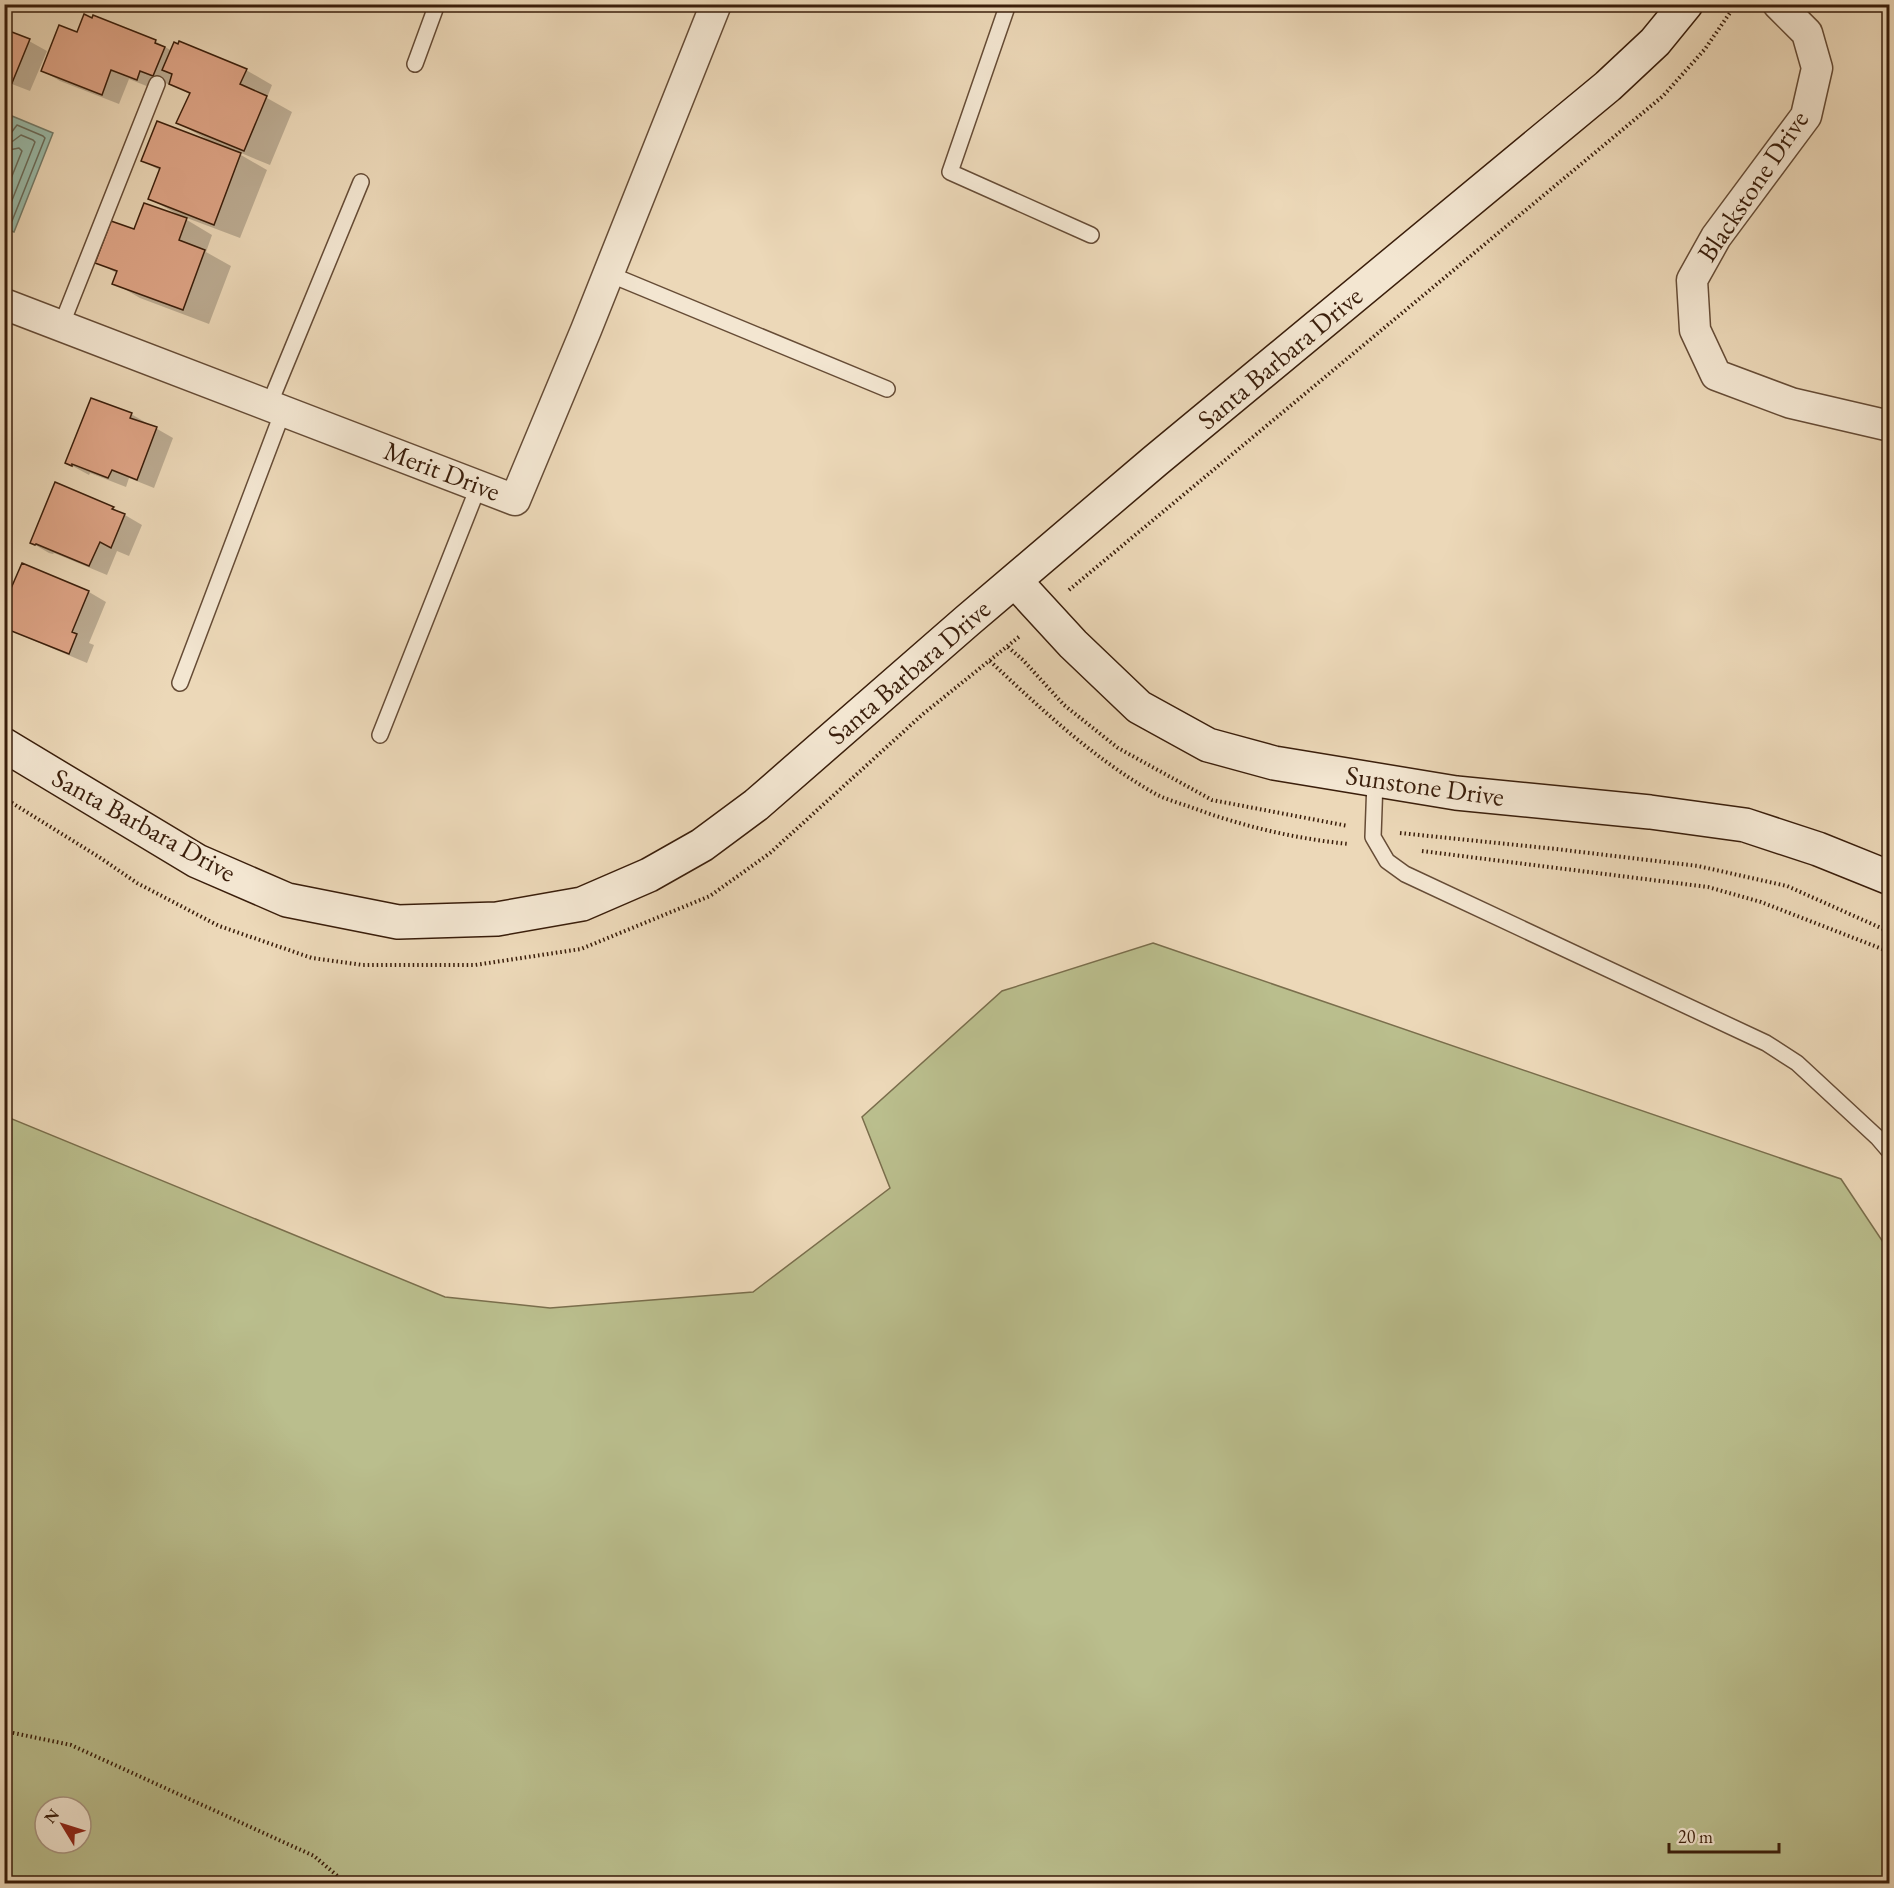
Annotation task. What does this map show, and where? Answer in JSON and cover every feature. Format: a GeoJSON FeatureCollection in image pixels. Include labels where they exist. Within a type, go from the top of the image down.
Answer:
{"type":"FeatureCollection","features":[{"type":"Feature","properties":{"kind":"street","name":"Merit Drive"},"geometry":{"type":"LineString","coordinates":[[4,304],[515,500],[609,274],[716,4]]}},
{"type":"Feature","properties":{"kind":"street","name":"Santa Barbara Drive"},"geometry":{"type":"LineString","coordinates":[[4,745],[197,861],[287,900],[398,922],[497,920],[582,904],[649,875],[702,845],[756,805],[1155,461],[1608,86],[1655,42],[1686,4]]}},
{"type":"Feature","properties":{"kind":"street","name":"Blackstone Drive"},"geometry":{"type":"LineString","coordinates":[[1778,4],[1807,33],[1817,68],[1806,117],[1716,237],[1692,280],[1695,330],[1716,375],[1791,403],[1890,426]]}},
{"type":"Feature","properties":{"kind":"street","name":"Sunstone Drive"},"geometry":{"type":"LineString","coordinates":[[1015,581],[1072,644],[1139,707],[1208,746],[1274,763],[1456,793],[1650,812],[1745,825],[1818,849],[1890,878]]}},
{"type":"Feature","properties":{"kind":"lane"},"geometry":{"type":"LineString","coordinates":[[415,64],[437,4]]}},
{"type":"Feature","properties":{"kind":"lane"},"geometry":{"type":"LineString","coordinates":[[1008,4],[950,172],[1090,235]]}},
{"type":"Feature","properties":{"kind":"lane"},"geometry":{"type":"LineString","coordinates":[[61,326],[157,84]]}},
{"type":"Feature","properties":{"kind":"lane"},"geometry":{"type":"LineString","coordinates":[[180,683],[276,408],[361,182]]}},
{"type":"Feature","properties":{"kind":"lane"},"geometry":{"type":"LineString","coordinates":[[609,274],[887,389]]}},
{"type":"Feature","properties":{"kind":"lane"},"geometry":{"type":"LineString","coordinates":[[380,735],[479,485]]}},
{"type":"Feature","properties":{"kind":"lane"},"geometry":{"type":"LineString","coordinates":[[1375,780],[1373,837],[1387,861],[1405,874],[1766,1043],[1797,1063],[1878,1138],[1890,1152]]}},
{"type":"Feature","properties":{"kind":"path"},"geometry":{"type":"LineString","coordinates":[[4,798],[137,883],[219,926],[312,958],[363,965],[475,965],[580,949],[710,896],[770,853],[923,714],[990,661],[1079,580],[1663,96],[1706,49],[1736,4]]}},
{"type":"Feature","properties":{"kind":"path"},"geometry":{"type":"LineString","coordinates":[[990,661],[1103,760],[1156,795],[1232,822],[1329,842],[1429,852],[1708,887],[1761,902],[1890,952]]}},
{"type":"Feature","properties":{"kind":"path"},"geometry":{"type":"LineString","coordinates":[[4,1731],[71,1745],[314,1856],[347,1884]]}},
{"type":"Feature","properties":{"kind":"shaded area"},"geometry":{"type":"Polygon","coordinates":[[[1153,943],[1841,1179],[1889,1251],[1889,1883],[5,1883],[5,1116],[445,1297],[550,1308],[753,1292],[890,1188],[862,1117],[1002,991],[1153,943]]]}},
{"type":"Feature","properties":{"kind":"water"},"geometry":{"type":"Polygon","coordinates":[[[12,116],[53,133],[14,232],[4,228],[5,136],[12,116]]]}},
{"type":"Feature","properties":{"kind":"building"},"geometry":{"type":"Polygon","coordinates":[[[84,14],[92,18],[93,15],[156,40],[155,43],[165,47],[153,76],[140,71],[137,80],[111,70],[102,95],[41,71],[59,25],[77,32],[84,14]]]}},
{"type":"Feature","properties":{"kind":"building"},"geometry":{"type":"Polygon","coordinates":[[[4,29],[30,39],[12,83],[4,79],[4,29]]]}},
{"type":"Feature","properties":{"kind":"building"},"geometry":{"type":"Polygon","coordinates":[[[179,41],[247,69],[240,84],[267,96],[244,151],[176,123],[190,93],[169,84],[172,74],[162,70],[174,42],[178,44],[179,41]]]}},
{"type":"Feature","properties":{"kind":"building"},"geometry":{"type":"Polygon","coordinates":[[[157,121],[241,153],[214,225],[148,199],[160,168],[141,161],[157,121]]]}},
{"type":"Feature","properties":{"kind":"building"},"geometry":{"type":"Polygon","coordinates":[[[144,203],[187,218],[179,240],[205,250],[183,310],[112,284],[117,271],[95,263],[111,221],[134,229],[144,203]]]}},
{"type":"Feature","properties":{"kind":"building"},"geometry":{"type":"Polygon","coordinates":[[[91,398],[132,413],[130,418],[157,427],[137,480],[112,470],[108,478],[65,463],[91,398]]]}},
{"type":"Feature","properties":{"kind":"building"},"geometry":{"type":"Polygon","coordinates":[[[55,482],[125,514],[111,548],[100,542],[89,566],[30,543],[55,482]]]}},
{"type":"Feature","properties":{"kind":"building"},"geometry":{"type":"Polygon","coordinates":[[[22,563],[89,591],[72,632],[77,634],[69,654],[4,628],[4,593],[5,591],[9,593],[22,563]]]}}]}
